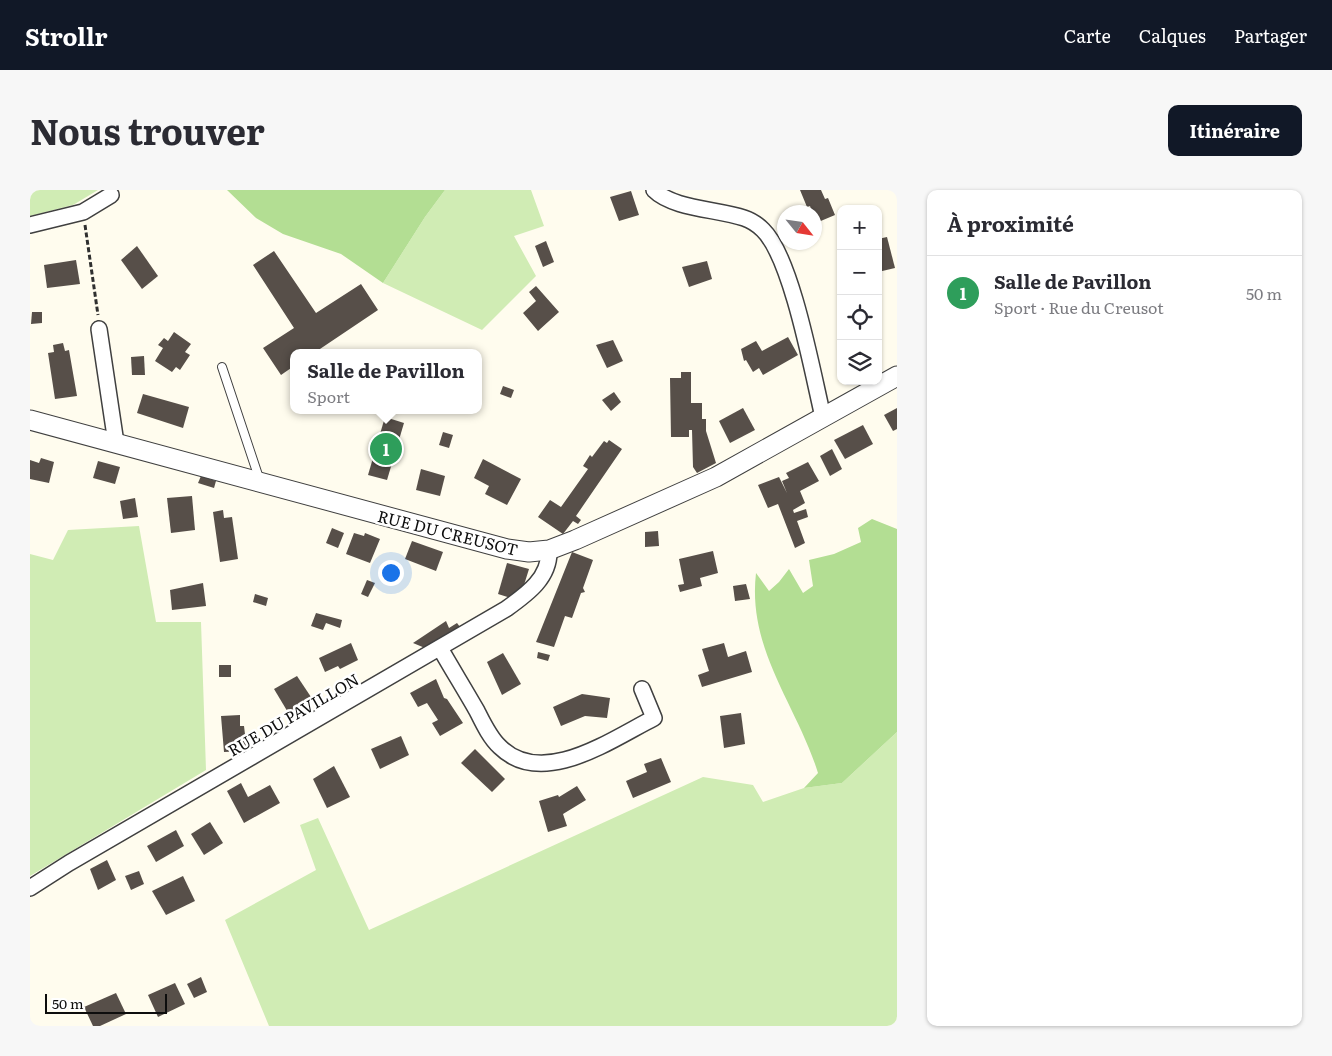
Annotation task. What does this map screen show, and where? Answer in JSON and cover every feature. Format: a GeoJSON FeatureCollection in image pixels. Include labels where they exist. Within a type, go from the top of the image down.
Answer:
{"type":"FeatureCollection","features":[{"type":"Feature","properties":{"kind":"street"},"geometry":{"type":"LineString","coordinates":[[654,190],[679,204],[730,213],[747,219],[763,230],[775,248],[801,322],[823,417]]}},
{"type":"Feature","properties":{"kind":"street"},"geometry":{"type":"LineString","coordinates":[[30,225],[83,212],[111,195]]}},
{"type":"Feature","properties":{"kind":"street"},"geometry":{"type":"LineString","coordinates":[[99,329],[116,443]]}},
{"type":"Feature","properties":{"kind":"street","name":"RUE DU CREUSOT"},"geometry":{"type":"LineString","coordinates":[[30,420],[507,549],[529,552],[549,550],[716,477],[897,376]]}},
{"type":"Feature","properties":{"kind":"street","name":"RUE DU PAVILLON"},"geometry":{"type":"LineString","coordinates":[[30,888],[69,863],[440,648],[520,599],[544,574],[549,562],[549,550]]}},
{"type":"Feature","properties":{"kind":"street"},"geometry":{"type":"LineString","coordinates":[[440,648],[499,747],[515,758],[530,762],[553,763],[578,757],[654,718],[642,689]]}},
{"type":"Feature","properties":{"kind":"lane"},"geometry":{"type":"LineString","coordinates":[[222,367],[261,482]]}},
{"type":"Feature","properties":{"kind":"path"},"geometry":{"type":"LineString","coordinates":[[83,212],[97,300],[99,329]]}},
{"type":"Feature","properties":{"kind":"green space"},"geometry":{"type":"Polygon","coordinates":[[[30,190],[98,190],[73,205],[30,216],[30,190]]]}},
{"type":"Feature","properties":{"kind":"green space"},"geometry":{"type":"Polygon","coordinates":[[[227,190],[445,190],[425,217],[383,283],[341,254],[283,234],[256,218],[227,190]]]}},
{"type":"Feature","properties":{"kind":"green space"},"geometry":{"type":"Polygon","coordinates":[[[445,190],[531,190],[544,226],[514,236],[536,276],[482,330],[383,283],[425,217],[445,190]]]}},
{"type":"Feature","properties":{"kind":"green space"},"geometry":{"type":"Polygon","coordinates":[[[872,519],[897,529],[897,732],[842,783],[804,788],[818,773],[809,748],[766,652],[759,627],[755,601],[756,573],[769,591],[789,569],[803,593],[813,586],[809,560],[834,554],[861,542],[858,528],[872,519]]]}},
{"type":"Feature","properties":{"kind":"green space"},"geometry":{"type":"Polygon","coordinates":[[[139,526],[156,622],[201,622],[206,770],[30,876],[30,554],[53,560],[68,530],[139,526]]]}},
{"type":"Feature","properties":{"kind":"green space"},"geometry":{"type":"Polygon","coordinates":[[[897,732],[897,1026],[269,1026],[225,920],[316,870],[300,825],[318,818],[369,930],[703,777],[753,785],[763,802],[804,788],[842,783],[897,732]]]}},
{"type":"Feature","properties":{"kind":"building"},"geometry":{"type":"Polygon","coordinates":[[[800,190],[821,190],[825,199],[828,198],[835,215],[822,220],[822,205],[806,205],[800,190]]]}},
{"type":"Feature","properties":{"kind":"building"},"geometry":{"type":"Polygon","coordinates":[[[631,191],[639,215],[619,221],[610,197],[631,191]]]}},
{"type":"Feature","properties":{"kind":"building"},"geometry":{"type":"Polygon","coordinates":[[[887,237],[895,268],[882,271],[882,250],[882,238],[887,237]]]}},
{"type":"Feature","properties":{"kind":"building"},"geometry":{"type":"Polygon","coordinates":[[[546,241],[554,262],[543,267],[535,246],[546,241]]]}},
{"type":"Feature","properties":{"kind":"building"},"geometry":{"type":"Polygon","coordinates":[[[137,246],[158,276],[142,289],[121,260],[137,246]]]}},
{"type":"Feature","properties":{"kind":"building"},"geometry":{"type":"Polygon","coordinates":[[[274,251],[316,313],[361,284],[378,310],[320,349],[290,349],[290,369],[281,375],[263,348],[294,328],[253,265],[274,251]]]}},
{"type":"Feature","properties":{"kind":"building"},"geometry":{"type":"Polygon","coordinates":[[[76,260],[80,284],[47,288],[44,265],[76,260]]]}},
{"type":"Feature","properties":{"kind":"building"},"geometry":{"type":"Polygon","coordinates":[[[707,261],[712,279],[689,287],[682,267],[707,261]]]}},
{"type":"Feature","properties":{"kind":"building"},"geometry":{"type":"Polygon","coordinates":[[[536,286],[559,312],[538,331],[523,313],[536,301],[529,292],[536,286]]]}},
{"type":"Feature","properties":{"kind":"building"},"geometry":{"type":"Polygon","coordinates":[[[32,312],[42,312],[42,323],[31,324],[32,312]]]}},
{"type":"Feature","properties":{"kind":"building"},"geometry":{"type":"Polygon","coordinates":[[[174,332],[191,344],[185,352],[190,355],[180,370],[176,367],[172,372],[155,361],[163,348],[158,345],[164,338],[168,341],[174,332]]]}},
{"type":"Feature","properties":{"kind":"building"},"geometry":{"type":"Polygon","coordinates":[[[788,337],[798,355],[763,375],[759,368],[753,372],[746,360],[744,361],[741,349],[756,341],[762,351],[788,337]]]}},
{"type":"Feature","properties":{"kind":"building"},"geometry":{"type":"Polygon","coordinates":[[[613,340],[623,361],[607,368],[596,345],[613,340]]]}},
{"type":"Feature","properties":{"kind":"building"},"geometry":{"type":"Polygon","coordinates":[[[63,343],[65,351],[69,350],[77,396],[55,399],[48,353],[54,352],[53,345],[63,343]]]}},
{"type":"Feature","properties":{"kind":"building"},"geometry":{"type":"Polygon","coordinates":[[[144,356],[145,375],[132,375],[131,357],[144,356]]]}},
{"type":"Feature","properties":{"kind":"building"},"geometry":{"type":"Polygon","coordinates":[[[681,372],[691,372],[691,403],[702,403],[702,419],[706,419],[706,431],[716,463],[697,473],[693,467],[692,430],[689,430],[689,437],[671,437],[670,378],[681,378],[681,372]]]}},
{"type":"Feature","properties":{"kind":"building"},"geometry":{"type":"Polygon","coordinates":[[[503,386],[514,390],[511,398],[500,394],[503,386]]]}},
{"type":"Feature","properties":{"kind":"building"},"geometry":{"type":"Polygon","coordinates":[[[614,392],[621,402],[611,411],[602,400],[614,392]]]}},
{"type":"Feature","properties":{"kind":"building"},"geometry":{"type":"Polygon","coordinates":[[[143,394],[189,407],[183,428],[137,413],[143,394]]]}},
{"type":"Feature","properties":{"kind":"building"},"geometry":{"type":"Polygon","coordinates":[[[743,408],[755,430],[730,443],[719,421],[743,408]]]}},
{"type":"Feature","properties":{"kind":"building"},"geometry":{"type":"Polygon","coordinates":[[[897,408],[897,429],[893,431],[884,415],[897,408]]]}},
{"type":"Feature","properties":{"kind":"building"},"geometry":{"type":"Polygon","coordinates":[[[385,417],[404,423],[387,480],[368,475],[385,417]]]}},
{"type":"Feature","properties":{"kind":"building"},"geometry":{"type":"Polygon","coordinates":[[[863,425],[873,444],[845,459],[834,440],[863,425]]]}},
{"type":"Feature","properties":{"kind":"building"},"geometry":{"type":"Polygon","coordinates":[[[443,432],[453,435],[449,448],[439,445],[443,432]]]}},
{"type":"Feature","properties":{"kind":"building"},"geometry":{"type":"Polygon","coordinates":[[[609,440],[622,449],[576,516],[581,520],[578,524],[573,521],[563,534],[538,517],[550,500],[561,507],[588,469],[583,466],[590,455],[592,457],[604,441],[607,443],[609,440]]]}},
{"type":"Feature","properties":{"kind":"building"},"geometry":{"type":"Polygon","coordinates":[[[832,449],[842,469],[830,476],[820,456],[832,449]]]}},
{"type":"Feature","properties":{"kind":"building"},"geometry":{"type":"Polygon","coordinates":[[[41,458],[54,462],[49,483],[30,479],[30,460],[39,463],[41,458]]]}},
{"type":"Feature","properties":{"kind":"building"},"geometry":{"type":"Polygon","coordinates":[[[483,459],[521,479],[507,505],[485,494],[489,486],[474,478],[483,459]]]}},
{"type":"Feature","properties":{"kind":"building"},"geometry":{"type":"Polygon","coordinates":[[[98,461],[120,467],[115,484],[93,478],[98,461]]]}},
{"type":"Feature","properties":{"kind":"building"},"geometry":{"type":"Polygon","coordinates":[[[808,462],[819,481],[800,491],[805,503],[793,510],[794,513],[806,509],[808,517],[797,521],[805,543],[795,548],[778,504],[768,508],[758,485],[779,477],[787,493],[782,481],[789,478],[786,473],[808,462]]]}},
{"type":"Feature","properties":{"kind":"building"},"geometry":{"type":"Polygon","coordinates":[[[421,469],[445,476],[440,496],[416,490],[421,469]]]}},
{"type":"Feature","properties":{"kind":"building"},"geometry":{"type":"Polygon","coordinates":[[[201,476],[216,481],[214,488],[198,483],[201,476]]]}},
{"type":"Feature","properties":{"kind":"building"},"geometry":{"type":"Polygon","coordinates":[[[192,496],[195,530],[171,533],[167,498],[192,496]]]}},
{"type":"Feature","properties":{"kind":"building"},"geometry":{"type":"Polygon","coordinates":[[[135,498],[138,517],[123,519],[120,501],[135,498]]]}},
{"type":"Feature","properties":{"kind":"building"},"geometry":{"type":"Polygon","coordinates":[[[223,510],[224,518],[232,517],[238,559],[220,562],[213,512],[223,510]]]}},
{"type":"Feature","properties":{"kind":"building"},"geometry":{"type":"Polygon","coordinates":[[[332,528],[344,533],[338,548],[326,543],[332,528]]]}},
{"type":"Feature","properties":{"kind":"building"},"geometry":{"type":"Polygon","coordinates":[[[658,531],[659,546],[645,547],[645,532],[658,531]]]}},
{"type":"Feature","properties":{"kind":"building"},"geometry":{"type":"Polygon","coordinates":[[[354,533],[364,536],[365,533],[380,539],[370,563],[346,554],[354,533]]]}},
{"type":"Feature","properties":{"kind":"building"},"geometry":{"type":"Polygon","coordinates":[[[412,541],[443,552],[436,571],[405,559],[412,541]]]}},
{"type":"Feature","properties":{"kind":"building"},"geometry":{"type":"Polygon","coordinates":[[[713,551],[718,573],[700,578],[702,586],[680,592],[678,585],[684,584],[679,559],[713,551]]]}},
{"type":"Feature","properties":{"kind":"building"},"geometry":{"type":"Polygon","coordinates":[[[572,552],[593,560],[583,588],[585,592],[581,593],[572,618],[565,616],[554,647],[536,642],[572,552]]]}},
{"type":"Feature","properties":{"kind":"building"},"geometry":{"type":"Polygon","coordinates":[[[507,563],[529,569],[524,585],[511,598],[498,594],[507,563]]]}},
{"type":"Feature","properties":{"kind":"building"},"geometry":{"type":"Polygon","coordinates":[[[367,580],[375,583],[368,597],[361,594],[367,580]]]}},
{"type":"Feature","properties":{"kind":"building"},"geometry":{"type":"Polygon","coordinates":[[[203,583],[206,606],[172,610],[170,590],[203,583]]]}},
{"type":"Feature","properties":{"kind":"building"},"geometry":{"type":"Polygon","coordinates":[[[746,584],[750,599],[735,601],[733,586],[746,584]]]}},
{"type":"Feature","properties":{"kind":"building"},"geometry":{"type":"Polygon","coordinates":[[[255,594],[268,598],[266,606],[253,602],[255,594]]]}},
{"type":"Feature","properties":{"kind":"building"},"geometry":{"type":"Polygon","coordinates":[[[316,613],[342,620],[340,628],[326,623],[323,630],[311,626],[316,613]]]}},
{"type":"Feature","properties":{"kind":"building"},"geometry":{"type":"Polygon","coordinates":[[[446,621],[449,628],[457,623],[460,627],[425,648],[413,643],[446,621]]]}},
{"type":"Feature","properties":{"kind":"building"},"geometry":{"type":"Polygon","coordinates":[[[351,643],[358,660],[340,669],[338,666],[325,672],[319,658],[351,643]]]}},
{"type":"Feature","properties":{"kind":"building"},"geometry":{"type":"Polygon","coordinates":[[[724,643],[728,657],[746,651],[752,672],[702,687],[698,675],[709,671],[702,649],[724,643]]]}},
{"type":"Feature","properties":{"kind":"building"},"geometry":{"type":"Polygon","coordinates":[[[538,652],[550,655],[548,661],[537,658],[538,652]]]}},
{"type":"Feature","properties":{"kind":"building"},"geometry":{"type":"Polygon","coordinates":[[[503,653],[521,684],[502,695],[487,662],[503,653]]]}},
{"type":"Feature","properties":{"kind":"building"},"geometry":{"type":"Polygon","coordinates":[[[219,665],[231,665],[231,677],[219,677],[219,665]]]}},
{"type":"Feature","properties":{"kind":"building"},"geometry":{"type":"Polygon","coordinates":[[[297,676],[313,700],[289,714],[274,689],[297,676]]]}},
{"type":"Feature","properties":{"kind":"building"},"geometry":{"type":"Polygon","coordinates":[[[436,679],[444,698],[447,699],[463,723],[440,736],[432,723],[438,720],[427,703],[418,707],[410,693],[436,679]]]}},
{"type":"Feature","properties":{"kind":"building"},"geometry":{"type":"Polygon","coordinates":[[[582,694],[610,698],[607,718],[585,716],[561,726],[553,707],[582,694]]]}},
{"type":"Feature","properties":{"kind":"building"},"geometry":{"type":"Polygon","coordinates":[[[741,713],[745,744],[724,748],[720,716],[741,713]]]}},
{"type":"Feature","properties":{"kind":"building"},"geometry":{"type":"Polygon","coordinates":[[[240,715],[240,726],[244,726],[247,751],[224,752],[221,716],[240,715]]]}},
{"type":"Feature","properties":{"kind":"building"},"geometry":{"type":"Polygon","coordinates":[[[401,736],[409,755],[380,769],[371,749],[401,736]]]}},
{"type":"Feature","properties":{"kind":"building"},"geometry":{"type":"Polygon","coordinates":[[[475,749],[505,779],[492,792],[461,763],[475,749]]]}},
{"type":"Feature","properties":{"kind":"building"},"geometry":{"type":"Polygon","coordinates":[[[661,758],[671,782],[633,798],[626,781],[647,772],[644,764],[661,758]]]}},
{"type":"Feature","properties":{"kind":"building"},"geometry":{"type":"Polygon","coordinates":[[[334,766],[350,797],[327,808],[313,779],[334,766]]]}},
{"type":"Feature","properties":{"kind":"building"},"geometry":{"type":"Polygon","coordinates":[[[241,783],[248,797],[270,785],[280,803],[244,823],[227,791],[241,783]]]}},
{"type":"Feature","properties":{"kind":"building"},"geometry":{"type":"Polygon","coordinates":[[[577,786],[586,800],[563,814],[567,826],[548,832],[539,801],[558,795],[559,797],[577,786]]]}},
{"type":"Feature","properties":{"kind":"building"},"geometry":{"type":"Polygon","coordinates":[[[210,822],[223,843],[204,855],[191,834],[210,822]]]}},
{"type":"Feature","properties":{"kind":"building"},"geometry":{"type":"Polygon","coordinates":[[[176,830],[184,846],[156,862],[147,846],[176,830]]]}},
{"type":"Feature","properties":{"kind":"building"},"geometry":{"type":"Polygon","coordinates":[[[107,860],[116,880],[98,890],[90,869],[107,860]]]}},
{"type":"Feature","properties":{"kind":"building"},"geometry":{"type":"Polygon","coordinates":[[[139,871],[144,884],[131,890],[125,876],[139,871]]]}},
{"type":"Feature","properties":{"kind":"building"},"geometry":{"type":"Polygon","coordinates":[[[183,876],[195,901],[166,915],[152,891],[183,876]]]}},
{"type":"Feature","properties":{"kind":"building"},"geometry":{"type":"Polygon","coordinates":[[[201,977],[207,992],[194,998],[187,984],[201,977]]]}},
{"type":"Feature","properties":{"kind":"building"},"geometry":{"type":"Polygon","coordinates":[[[175,983],[185,1004],[158,1017],[148,995],[175,983]]]}},
{"type":"Feature","properties":{"kind":"building"},"geometry":{"type":"Polygon","coordinates":[[[116,993],[126,1014],[100,1026],[93,1026],[84,1007],[116,993]]]}},
{"type":"Feature","properties":{"kind":"place","name":"Salle de Pavillon"},"geometry":{"type":"Point","coordinates":[386,449]}}]}
